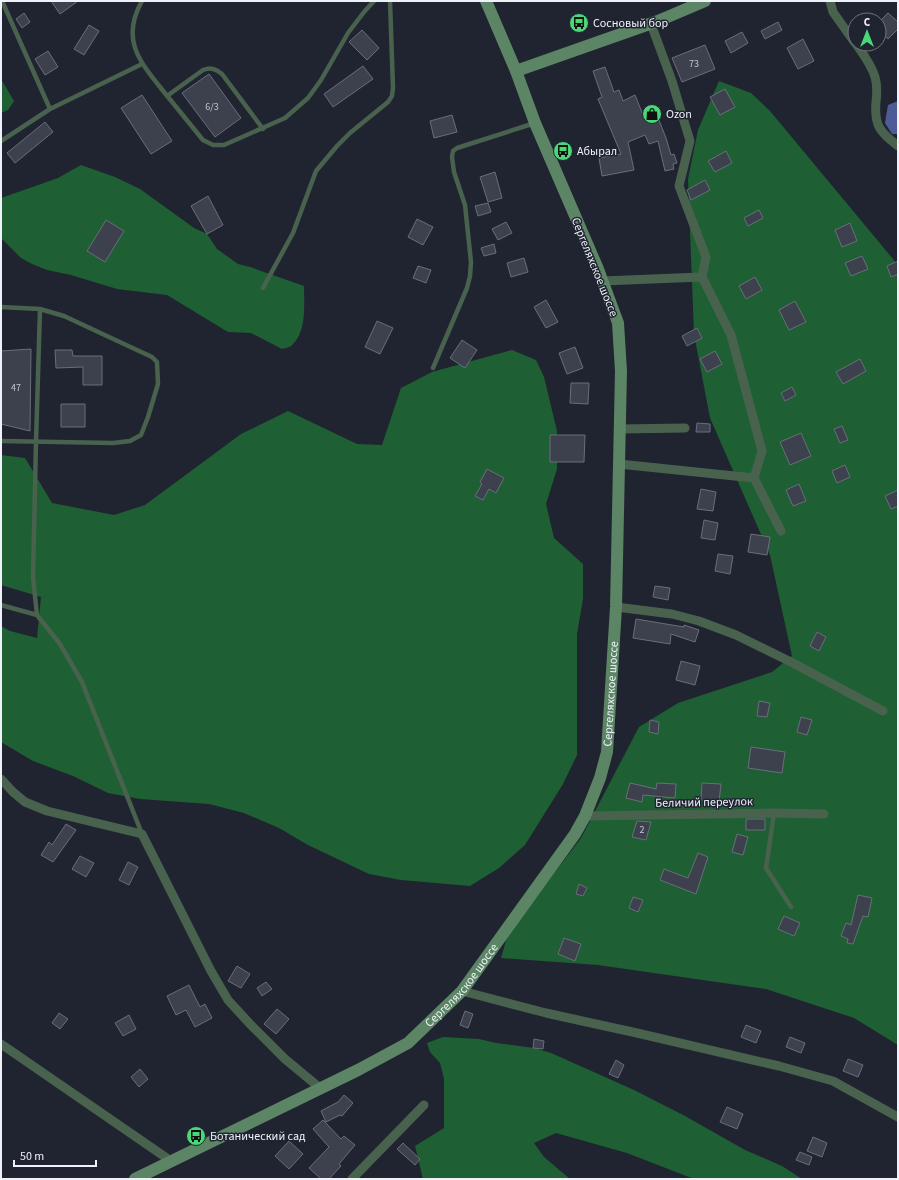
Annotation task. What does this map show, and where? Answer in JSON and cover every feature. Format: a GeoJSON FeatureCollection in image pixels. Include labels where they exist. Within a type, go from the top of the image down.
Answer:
{"type":"FeatureCollection","features":[{"type":"Feature","properties":{"kind":"main road","name":"Сергеляхское шоссе"},"geometry":{"type":"LineString","coordinates":[[135,1179],[358,1070],[408,1043],[462,991],[575,834],[585,816],[600,778],[606,752],[616,607],[621,371],[618,323],[486,1]]}},
{"type":"Feature","properties":{"kind":"main road"},"geometry":{"type":"LineString","coordinates":[[516,72],[651,24],[705,1]]}},
{"type":"Feature","properties":{"kind":"street"},"geometry":{"type":"LineString","coordinates":[[830,1],[833,12],[847,32]]}},
{"type":"Feature","properties":{"kind":"street"},"geometry":{"type":"LineString","coordinates":[[651,24],[672,81],[690,141],[679,186],[706,257],[702,277],[730,335],[762,451],[754,478],[781,531]]}},
{"type":"Feature","properties":{"kind":"street"},"geometry":{"type":"LineString","coordinates":[[862,52],[869,62],[875,78],[877,93],[876,117],[878,128],[885,136],[898,146]]}},
{"type":"Feature","properties":{"kind":"street"},"geometry":{"type":"LineString","coordinates":[[602,281],[702,277]]}},
{"type":"Feature","properties":{"kind":"street"},"geometry":{"type":"LineString","coordinates":[[620,429],[685,428]]}},
{"type":"Feature","properties":{"kind":"street"},"geometry":{"type":"LineString","coordinates":[[619,464],[754,478]]}},
{"type":"Feature","properties":{"kind":"street"},"geometry":{"type":"LineString","coordinates":[[616,607],[672,614],[700,621],[736,635],[791,662],[883,711]]}},
{"type":"Feature","properties":{"kind":"street"},"geometry":{"type":"LineString","coordinates":[[1,779],[25,802],[47,811],[142,834],[211,971],[228,1000],[285,1059],[320,1088]]}},
{"type":"Feature","properties":{"kind":"street","name":"Беличий переулок"},"geometry":{"type":"LineString","coordinates":[[585,816],[774,813],[824,814]]}},
{"type":"Feature","properties":{"kind":"street"},"geometry":{"type":"LineString","coordinates":[[462,991],[546,1013],[638,1032],[779,1066],[832,1081],[898,1117]]}},
{"type":"Feature","properties":{"kind":"street"},"geometry":{"type":"LineString","coordinates":[[1,1044],[171,1161]]}},
{"type":"Feature","properties":{"kind":"street"},"geometry":{"type":"LineString","coordinates":[[352,1179],[424,1105]]}},
{"type":"Feature","properties":{"kind":"lane"},"geometry":{"type":"LineString","coordinates":[[2,1],[50,109]]}},
{"type":"Feature","properties":{"kind":"lane"},"geometry":{"type":"LineString","coordinates":[[142,1],[133,25],[135,48],[142,64],[203,140],[213,145],[224,146],[285,118],[308,98],[321,80],[348,33],[374,1]]}},
{"type":"Feature","properties":{"kind":"lane"},"geometry":{"type":"LineString","coordinates":[[263,288],[293,233],[316,171],[350,133],[382,109],[392,96],[390,1]]}},
{"type":"Feature","properties":{"kind":"lane"},"geometry":{"type":"LineString","coordinates":[[1,141],[50,109],[142,64]]}},
{"type":"Feature","properties":{"kind":"lane"},"geometry":{"type":"LineString","coordinates":[[167,96],[203,70],[208,68],[217,70],[222,74],[262,129]]}},
{"type":"Feature","properties":{"kind":"lane"},"geometry":{"type":"LineString","coordinates":[[433,368],[467,288],[470,269],[470,245],[465,205],[454,172],[452,157],[453,151],[457,148],[535,123]]}},
{"type":"Feature","properties":{"kind":"lane"},"geometry":{"type":"LineString","coordinates":[[1,307],[40,309],[64,316],[152,357],[157,362],[159,371],[158,384],[141,435],[130,441],[113,443],[1,441]]}},
{"type":"Feature","properties":{"kind":"lane"},"geometry":{"type":"LineString","coordinates":[[40,309],[33,577],[37,615],[60,644],[82,682],[142,834]]}},
{"type":"Feature","properties":{"kind":"lane"},"geometry":{"type":"LineString","coordinates":[[1,604],[37,615]]}},
{"type":"Feature","properties":{"kind":"lane"},"geometry":{"type":"LineString","coordinates":[[774,813],[766,868],[791,907]]}},
{"type":"Feature","properties":{"kind":"green space"},"geometry":{"type":"Polygon","coordinates":[[[1,79],[14,101],[8,110],[1,113],[1,79]]]}},
{"type":"Feature","properties":{"kind":"green space"},"geometry":{"type":"Polygon","coordinates":[[[719,81],[751,93],[770,111],[893,259],[898,267],[898,1045],[854,1018],[766,989],[598,965],[501,958],[508,934],[581,838],[639,727],[678,703],[772,672],[792,656],[770,555],[710,418],[694,334],[688,179],[698,130],[719,81]]]}},
{"type":"Feature","properties":{"kind":"green space"},"geometry":{"type":"Polygon","coordinates":[[[81,165],[115,177],[140,189],[194,228],[207,234],[217,249],[238,264],[304,286],[303,324],[301,331],[293,344],[290,347],[282,349],[251,333],[228,332],[167,295],[117,289],[71,275],[47,270],[21,258],[1,238],[1,198],[58,178],[81,165]]]}},
{"type":"Feature","properties":{"kind":"green space"},"geometry":{"type":"Polygon","coordinates":[[[512,350],[536,360],[544,377],[557,431],[557,469],[546,504],[554,538],[583,564],[583,599],[577,634],[577,755],[563,784],[525,845],[499,868],[470,886],[401,880],[369,874],[308,845],[279,828],[244,813],[209,804],[140,799],[108,793],[73,776],[33,761],[1,742],[1,626],[10,631],[37,638],[41,597],[1,585],[1,455],[25,458],[52,503],[114,515],[145,505],[241,434],[288,411],[357,444],[382,445],[401,388],[432,372],[512,350]]]}},
{"type":"Feature","properties":{"kind":"green space"},"geometry":{"type":"Polygon","coordinates":[[[443,1037],[479,1039],[496,1043],[534,1048],[551,1053],[634,1090],[685,1116],[745,1150],[782,1166],[802,1179],[694,1179],[627,1153],[556,1133],[534,1143],[544,1157],[570,1179],[423,1179],[415,1146],[444,1128],[444,1079],[440,1063],[430,1052],[427,1043],[443,1037]]]}},
{"type":"Feature","properties":{"kind":"water"},"geometry":{"type":"Polygon","coordinates":[[[898,101],[898,134],[892,134],[885,123],[888,105],[898,101]]]}},
{"type":"Feature","properties":{"kind":"building"},"geometry":{"type":"Polygon","coordinates":[[[51,1],[78,1],[60,14],[51,1]]]}},
{"type":"Feature","properties":{"kind":"building"},"geometry":{"type":"Polygon","coordinates":[[[24,13],[30,22],[22,28],[16,19],[24,13]]]}},
{"type":"Feature","properties":{"kind":"building"},"geometry":{"type":"Polygon","coordinates":[[[888,13],[898,22],[898,29],[888,39],[887,38],[888,13]]]}},
{"type":"Feature","properties":{"kind":"building"},"geometry":{"type":"Polygon","coordinates":[[[778,22],[782,30],[765,39],[761,31],[778,22]]]}},
{"type":"Feature","properties":{"kind":"building"},"geometry":{"type":"Polygon","coordinates":[[[89,25],[99,31],[84,55],[74,49],[89,25]]]}},
{"type":"Feature","properties":{"kind":"building"},"geometry":{"type":"Polygon","coordinates":[[[362,30],[379,48],[367,60],[349,42],[362,30]]]}},
{"type":"Feature","properties":{"kind":"building"},"geometry":{"type":"Polygon","coordinates":[[[742,32],[748,43],[731,53],[725,41],[742,32]]]}},
{"type":"Feature","properties":{"kind":"building"},"geometry":{"type":"Polygon","coordinates":[[[803,39],[814,61],[798,69],[787,48],[803,39]]]}},
{"type":"Feature","properties":{"kind":"building"},"geometry":{"type":"Polygon","coordinates":[[[705,45],[715,69],[682,82],[672,58],[705,45]]]}},
{"type":"Feature","properties":{"kind":"building"},"geometry":{"type":"Polygon","coordinates":[[[48,51],[58,67],[45,75],[35,59],[48,51]]]}},
{"type":"Feature","properties":{"kind":"building"},"geometry":{"type":"Polygon","coordinates":[[[363,66],[373,79],[333,107],[324,94],[363,66]]]}},
{"type":"Feature","properties":{"kind":"building"},"geometry":{"type":"Polygon","coordinates":[[[605,67],[614,92],[619,90],[623,101],[635,95],[643,115],[655,110],[671,155],[674,154],[677,163],[673,164],[674,169],[665,171],[658,141],[649,144],[645,135],[628,142],[634,170],[602,176],[599,158],[621,154],[598,99],[602,97],[593,71],[605,67]]]}},
{"type":"Feature","properties":{"kind":"building"},"geometry":{"type":"Polygon","coordinates":[[[209,74],[241,118],[215,137],[182,93],[209,74]]]}},
{"type":"Feature","properties":{"kind":"building"},"geometry":{"type":"Polygon","coordinates":[[[725,89],[735,107],[720,115],[710,97],[725,89]]]}},
{"type":"Feature","properties":{"kind":"building"},"geometry":{"type":"Polygon","coordinates":[[[142,95],[172,141],[151,154],[121,108],[142,95]]]}},
{"type":"Feature","properties":{"kind":"building"},"geometry":{"type":"Polygon","coordinates":[[[452,115],[457,132],[434,138],[430,121],[452,115]]]}},
{"type":"Feature","properties":{"kind":"building"},"geometry":{"type":"Polygon","coordinates":[[[45,122],[53,132],[15,163],[7,153],[45,122]]]}},
{"type":"Feature","properties":{"kind":"building"},"geometry":{"type":"Polygon","coordinates":[[[726,151],[732,163],[715,172],[708,161],[726,151]]]}},
{"type":"Feature","properties":{"kind":"building"},"geometry":{"type":"Polygon","coordinates":[[[495,172],[502,198],[488,202],[480,177],[495,172]]]}},
{"type":"Feature","properties":{"kind":"building"},"geometry":{"type":"Polygon","coordinates":[[[705,180],[710,190],[691,200],[687,190],[705,180]]]}},
{"type":"Feature","properties":{"kind":"building"},"geometry":{"type":"Polygon","coordinates":[[[208,196],[223,225],[207,234],[191,206],[208,196]]]}},
{"type":"Feature","properties":{"kind":"building"},"geometry":{"type":"Polygon","coordinates":[[[488,203],[491,212],[478,216],[475,206],[488,203]]]}},
{"type":"Feature","properties":{"kind":"building"},"geometry":{"type":"Polygon","coordinates":[[[759,210],[763,218],[748,226],[744,218],[759,210]]]}},
{"type":"Feature","properties":{"kind":"building"},"geometry":{"type":"Polygon","coordinates":[[[417,219],[433,227],[423,245],[408,237],[417,219]]]}},
{"type":"Feature","properties":{"kind":"building"},"geometry":{"type":"Polygon","coordinates":[[[106,220],[124,231],[105,262],[87,251],[106,220]]]}},
{"type":"Feature","properties":{"kind":"building"},"geometry":{"type":"Polygon","coordinates":[[[506,222],[512,233],[498,240],[492,229],[506,222]]]}},
{"type":"Feature","properties":{"kind":"building"},"geometry":{"type":"Polygon","coordinates":[[[850,223],[857,241],[842,247],[835,230],[850,223]]]}},
{"type":"Feature","properties":{"kind":"building"},"geometry":{"type":"Polygon","coordinates":[[[494,244],[496,253],[484,256],[481,248],[494,244]]]}},
{"type":"Feature","properties":{"kind":"building"},"geometry":{"type":"Polygon","coordinates":[[[862,256],[868,269],[851,276],[845,263],[862,256]]]}},
{"type":"Feature","properties":{"kind":"building"},"geometry":{"type":"Polygon","coordinates":[[[524,258],[528,272],[511,277],[507,263],[524,258]]]}},
{"type":"Feature","properties":{"kind":"building"},"geometry":{"type":"Polygon","coordinates":[[[898,261],[898,274],[891,277],[887,266],[898,261]]]}},
{"type":"Feature","properties":{"kind":"building"},"geometry":{"type":"Polygon","coordinates":[[[418,266],[431,270],[426,283],[413,278],[418,266]]]}},
{"type":"Feature","properties":{"kind":"building"},"geometry":{"type":"Polygon","coordinates":[[[755,277],[762,290],[746,299],[739,286],[755,277]]]}},
{"type":"Feature","properties":{"kind":"building"},"geometry":{"type":"Polygon","coordinates":[[[546,300],[558,322],[546,328],[534,307],[546,300]]]}},
{"type":"Feature","properties":{"kind":"building"},"geometry":{"type":"Polygon","coordinates":[[[795,301],[806,322],[789,330],[779,310],[795,301]]]}},
{"type":"Feature","properties":{"kind":"building"},"geometry":{"type":"Polygon","coordinates":[[[377,321],[393,328],[380,354],[365,347],[377,321]]]}},
{"type":"Feature","properties":{"kind":"building"},"geometry":{"type":"Polygon","coordinates":[[[697,328],[702,338],[687,346],[682,336],[697,328]]]}},
{"type":"Feature","properties":{"kind":"building"},"geometry":{"type":"Polygon","coordinates":[[[462,340],[477,350],[465,368],[450,358],[462,340]]]}},
{"type":"Feature","properties":{"kind":"building"},"geometry":{"type":"Polygon","coordinates":[[[575,347],[583,368],[567,374],[559,353],[575,347]]]}},
{"type":"Feature","properties":{"kind":"building"},"geometry":{"type":"Polygon","coordinates":[[[31,349],[30,431],[1,424],[1,351],[31,349]]]}},
{"type":"Feature","properties":{"kind":"building"},"geometry":{"type":"Polygon","coordinates":[[[55,350],[72,350],[73,356],[102,356],[102,385],[83,385],[83,367],[56,368],[55,350]]]}},
{"type":"Feature","properties":{"kind":"building"},"geometry":{"type":"Polygon","coordinates":[[[715,351],[722,364],[707,372],[700,359],[715,351]]]}},
{"type":"Feature","properties":{"kind":"building"},"geometry":{"type":"Polygon","coordinates":[[[860,359],[866,371],[843,384],[836,372],[860,359]]]}},
{"type":"Feature","properties":{"kind":"building"},"geometry":{"type":"Polygon","coordinates":[[[571,383],[589,383],[588,404],[570,403],[571,383]]]}},
{"type":"Feature","properties":{"kind":"building"},"geometry":{"type":"Polygon","coordinates":[[[792,387],[796,395],[785,401],[781,393],[792,387]]]}},
{"type":"Feature","properties":{"kind":"building"},"geometry":{"type":"Polygon","coordinates":[[[61,404],[85,404],[85,427],[61,427],[61,404]]]}},
{"type":"Feature","properties":{"kind":"building"},"geometry":{"type":"Polygon","coordinates":[[[697,423],[710,424],[710,432],[696,432],[697,423]]]}},
{"type":"Feature","properties":{"kind":"building"},"geometry":{"type":"Polygon","coordinates":[[[842,426],[848,440],[840,443],[834,429],[842,426]]]}},
{"type":"Feature","properties":{"kind":"building"},"geometry":{"type":"Polygon","coordinates":[[[801,433],[811,456],[790,465],[780,442],[801,433]]]}},
{"type":"Feature","properties":{"kind":"building"},"geometry":{"type":"Polygon","coordinates":[[[550,435],[585,435],[584,462],[550,462],[550,435]]]}},
{"type":"Feature","properties":{"kind":"building"},"geometry":{"type":"Polygon","coordinates":[[[845,465],[850,477],[837,483],[832,471],[845,465]]]}},
{"type":"Feature","properties":{"kind":"building"},"geometry":{"type":"Polygon","coordinates":[[[487,469],[504,478],[496,493],[489,489],[483,500],[475,496],[482,484],[480,482],[487,469]]]}},
{"type":"Feature","properties":{"kind":"building"},"geometry":{"type":"Polygon","coordinates":[[[799,484],[806,501],[793,506],[786,490],[799,484]]]}},
{"type":"Feature","properties":{"kind":"building"},"geometry":{"type":"Polygon","coordinates":[[[701,489],[716,492],[713,511],[697,509],[701,489]]]}},
{"type":"Feature","properties":{"kind":"building"},"geometry":{"type":"Polygon","coordinates":[[[898,490],[898,506],[891,509],[885,496],[898,490]]]}},
{"type":"Feature","properties":{"kind":"building"},"geometry":{"type":"Polygon","coordinates":[[[704,520],[718,523],[715,540],[701,538],[704,520]]]}},
{"type":"Feature","properties":{"kind":"building"},"geometry":{"type":"Polygon","coordinates":[[[751,534],[770,537],[767,555],[748,552],[751,534]]]}},
{"type":"Feature","properties":{"kind":"building"},"geometry":{"type":"Polygon","coordinates":[[[718,554],[733,556],[730,574],[715,571],[718,554]]]}},
{"type":"Feature","properties":{"kind":"building"},"geometry":{"type":"Polygon","coordinates":[[[655,586],[670,588],[668,600],[653,597],[655,586]]]}},
{"type":"Feature","properties":{"kind":"building"},"geometry":{"type":"Polygon","coordinates":[[[636,619],[684,627],[684,625],[699,630],[695,642],[671,634],[670,644],[633,638],[636,619]]]}},
{"type":"Feature","properties":{"kind":"building"},"geometry":{"type":"Polygon","coordinates":[[[817,632],[826,637],[819,651],[810,646],[817,632]]]}},
{"type":"Feature","properties":{"kind":"building"},"geometry":{"type":"Polygon","coordinates":[[[681,661],[700,666],[695,685],[676,680],[681,661]]]}},
{"type":"Feature","properties":{"kind":"building"},"geometry":{"type":"Polygon","coordinates":[[[759,701],[770,703],[767,717],[757,716],[759,701]]]}},
{"type":"Feature","properties":{"kind":"building"},"geometry":{"type":"Polygon","coordinates":[[[801,717],[812,720],[807,735],[797,732],[801,717]]]}},
{"type":"Feature","properties":{"kind":"building"},"geometry":{"type":"Polygon","coordinates":[[[650,720],[659,722],[658,734],[649,732],[650,720]]]}},
{"type":"Feature","properties":{"kind":"building"},"geometry":{"type":"Polygon","coordinates":[[[751,747],[785,752],[782,773],[748,768],[751,747]]]}},
{"type":"Feature","properties":{"kind":"building"},"geometry":{"type":"Polygon","coordinates":[[[630,783],[656,789],[657,783],[676,784],[675,798],[643,795],[642,802],[626,798],[630,783]]]}},
{"type":"Feature","properties":{"kind":"building"},"geometry":{"type":"Polygon","coordinates":[[[702,783],[721,784],[719,802],[701,800],[702,783]]]}},
{"type":"Feature","properties":{"kind":"building"},"geometry":{"type":"Polygon","coordinates":[[[746,819],[765,819],[765,830],[746,830],[746,819]]]}},
{"type":"Feature","properties":{"kind":"building"},"geometry":{"type":"Polygon","coordinates":[[[637,821],[651,822],[646,840],[632,837],[637,821]]]}},
{"type":"Feature","properties":{"kind":"building"},"geometry":{"type":"Polygon","coordinates":[[[66,824],[76,830],[53,862],[41,855],[49,842],[52,845],[66,824]]]}},
{"type":"Feature","properties":{"kind":"building"},"geometry":{"type":"Polygon","coordinates":[[[737,834],[748,837],[743,855],[732,852],[737,834]]]}},
{"type":"Feature","properties":{"kind":"building"},"geometry":{"type":"Polygon","coordinates":[[[698,853],[708,857],[696,894],[660,880],[664,869],[688,878],[698,853]]]}},
{"type":"Feature","properties":{"kind":"building"},"geometry":{"type":"Polygon","coordinates":[[[80,856],[94,863],[86,877],[72,869],[80,856]]]}},
{"type":"Feature","properties":{"kind":"building"},"geometry":{"type":"Polygon","coordinates":[[[128,862],[138,867],[129,885],[119,880],[128,862]]]}},
{"type":"Feature","properties":{"kind":"building"},"geometry":{"type":"Polygon","coordinates":[[[579,884],[587,888],[583,896],[576,894],[579,884]]]}},
{"type":"Feature","properties":{"kind":"building"},"geometry":{"type":"Polygon","coordinates":[[[858,895],[872,898],[868,917],[863,916],[853,944],[847,943],[848,939],[841,936],[846,923],[851,925],[858,895]]]}},
{"type":"Feature","properties":{"kind":"building"},"geometry":{"type":"Polygon","coordinates":[[[633,897],[643,900],[638,912],[629,908],[633,897]]]}},
{"type":"Feature","properties":{"kind":"building"},"geometry":{"type":"Polygon","coordinates":[[[784,916],[800,923],[794,936],[778,929],[784,916]]]}},
{"type":"Feature","properties":{"kind":"building"},"geometry":{"type":"Polygon","coordinates":[[[564,938],[581,944],[575,961],[558,954],[564,938]]]}},
{"type":"Feature","properties":{"kind":"building"},"geometry":{"type":"Polygon","coordinates":[[[237,966],[250,974],[241,988],[228,981],[237,966]]]}},
{"type":"Feature","properties":{"kind":"building"},"geometry":{"type":"Polygon","coordinates":[[[266,982],[272,989],[262,996],[257,988],[266,982]]]}},
{"type":"Feature","properties":{"kind":"building"},"geometry":{"type":"Polygon","coordinates":[[[189,985],[200,1007],[205,1004],[212,1018],[195,1027],[186,1010],[176,1015],[167,996],[189,985]]]}},
{"type":"Feature","properties":{"kind":"building"},"geometry":{"type":"Polygon","coordinates":[[[277,1009],[289,1019],[276,1034],[264,1024],[277,1009]]]}},
{"type":"Feature","properties":{"kind":"building"},"geometry":{"type":"Polygon","coordinates":[[[465,1011],[473,1014],[468,1028],[460,1025],[465,1011]]]}},
{"type":"Feature","properties":{"kind":"building"},"geometry":{"type":"Polygon","coordinates":[[[59,1013],[68,1019],[60,1029],[52,1023],[59,1013]]]}},
{"type":"Feature","properties":{"kind":"building"},"geometry":{"type":"Polygon","coordinates":[[[129,1015],[136,1029],[123,1036],[115,1023],[129,1015]]]}},
{"type":"Feature","properties":{"kind":"building"},"geometry":{"type":"Polygon","coordinates":[[[746,1025],[761,1031],[756,1043],[741,1037],[746,1025]]]}},
{"type":"Feature","properties":{"kind":"building"},"geometry":{"type":"Polygon","coordinates":[[[790,1037],[805,1043],[801,1053],[786,1047],[790,1037]]]}},
{"type":"Feature","properties":{"kind":"building"},"geometry":{"type":"Polygon","coordinates":[[[534,1039],[544,1041],[543,1049],[533,1048],[534,1039]]]}},
{"type":"Feature","properties":{"kind":"building"},"geometry":{"type":"Polygon","coordinates":[[[848,1059],[863,1065],[858,1077],[843,1071],[848,1059]]]}},
{"type":"Feature","properties":{"kind":"building"},"geometry":{"type":"Polygon","coordinates":[[[616,1060],[624,1065],[618,1078],[609,1074],[616,1060]]]}},
{"type":"Feature","properties":{"kind":"building"},"geometry":{"type":"Polygon","coordinates":[[[140,1069],[148,1079],[139,1087],[131,1077],[140,1069]]]}},
{"type":"Feature","properties":{"kind":"building"},"geometry":{"type":"Polygon","coordinates":[[[344,1095],[353,1103],[342,1116],[340,1115],[326,1122],[321,1111],[338,1102],[344,1095]]]}},
{"type":"Feature","properties":{"kind":"building"},"geometry":{"type":"Polygon","coordinates":[[[727,1107],[743,1114],[737,1129],[720,1122],[727,1107]]]}},
{"type":"Feature","properties":{"kind":"building"},"geometry":{"type":"Polygon","coordinates":[[[323,1120],[341,1139],[344,1136],[355,1145],[339,1164],[341,1166],[329,1179],[321,1179],[309,1168],[329,1147],[313,1129],[323,1120]]]}},
{"type":"Feature","properties":{"kind":"building"},"geometry":{"type":"Polygon","coordinates":[[[813,1137],[827,1143],[822,1157],[807,1151],[813,1137]]]}},
{"type":"Feature","properties":{"kind":"building"},"geometry":{"type":"Polygon","coordinates":[[[289,1141],[303,1154],[289,1169],[275,1156],[289,1141]]]}},
{"type":"Feature","properties":{"kind":"building"},"geometry":{"type":"Polygon","coordinates":[[[403,1143],[420,1159],[415,1165],[397,1149],[403,1143]]]}},
{"type":"Feature","properties":{"kind":"building"},"geometry":{"type":"Polygon","coordinates":[[[800,1152],[812,1157],[809,1165],[796,1160],[800,1152]]]}},
{"type":"Feature","properties":{"kind":"place","name":"Сосновый бор"},"geometry":{"type":"Point","coordinates":[579,23]}},
{"type":"Feature","properties":{"kind":"place","name":"Ozon"},"geometry":{"type":"Point","coordinates":[652,114]}},
{"type":"Feature","properties":{"kind":"place","name":"Абырал"},"geometry":{"type":"Point","coordinates":[563,151]}},
{"type":"Feature","properties":{"kind":"place","name":"Ботанический сад"},"geometry":{"type":"Point","coordinates":[196,1136]}}]}
